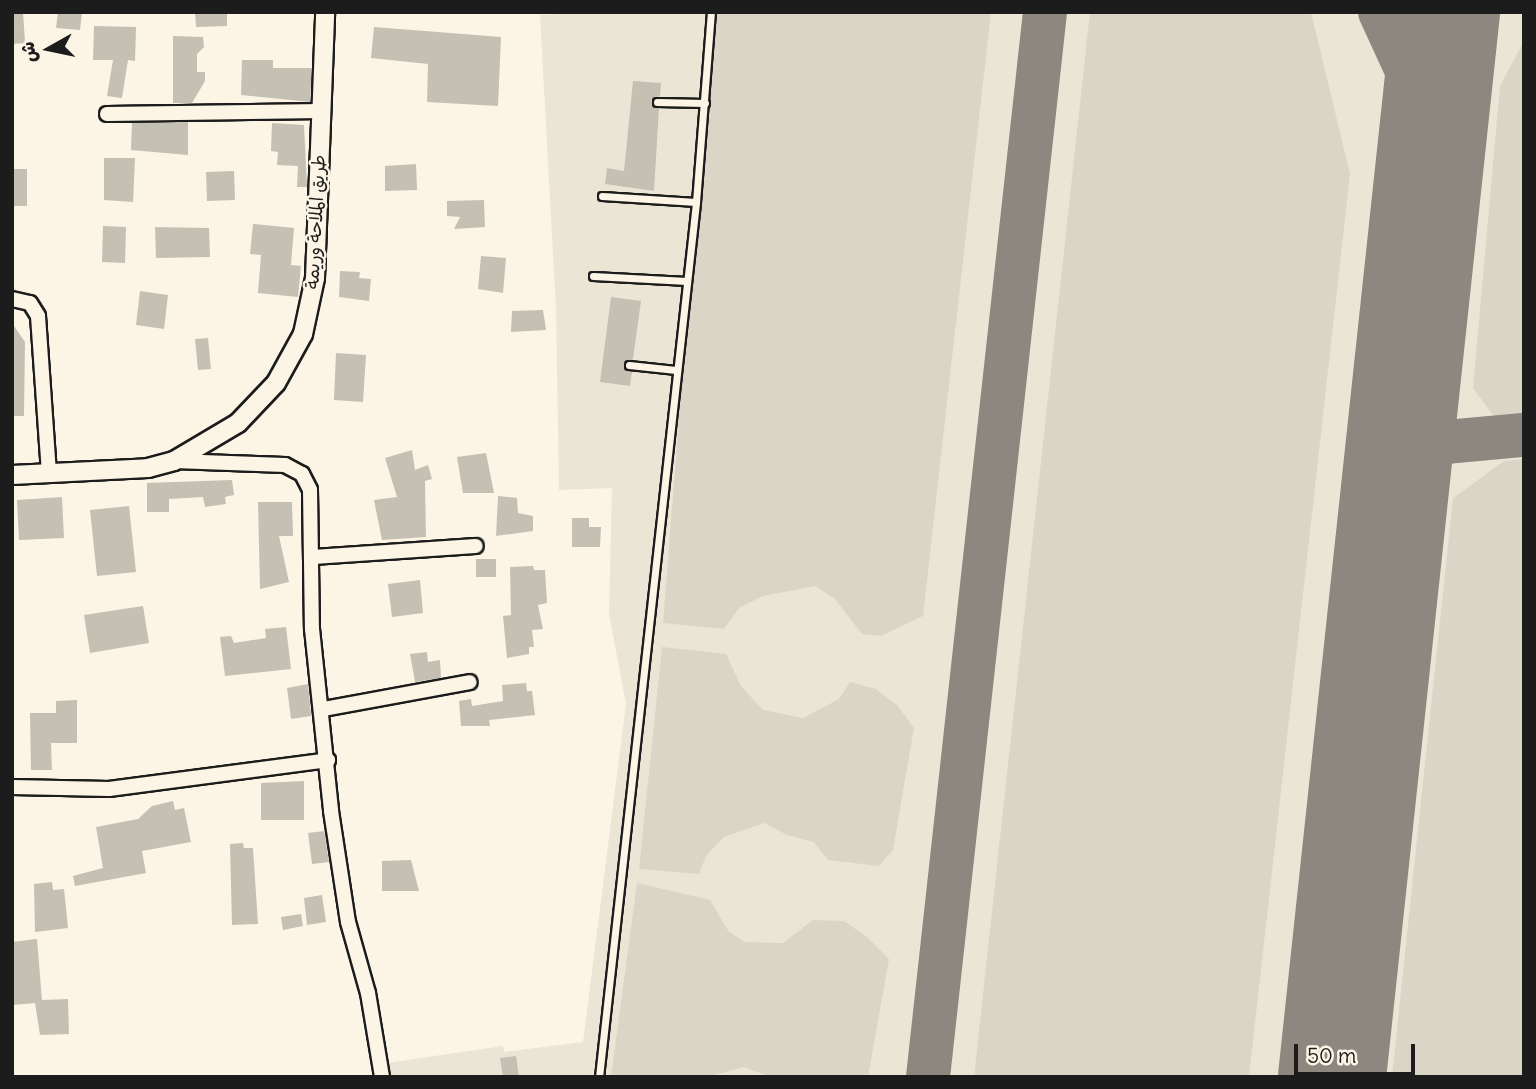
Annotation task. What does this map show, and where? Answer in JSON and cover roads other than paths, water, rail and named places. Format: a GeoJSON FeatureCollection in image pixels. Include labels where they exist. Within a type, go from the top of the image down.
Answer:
{"type":"FeatureCollection","features":[{"type":"Feature","properties":{"kind":"street","name":"طريق الملاحة وريمة"},"geometry":{"type":"LineString","coordinates":[[12,474],[148,468],[174,461],[217,439],[257,405],[276,383],[303,334],[315,278],[325,12]]}},
{"type":"Feature","properties":{"kind":"street"},"geometry":{"type":"LineString","coordinates":[[107,114],[322,111]]}},
{"type":"Feature","properties":{"kind":"street"},"geometry":{"type":"LineString","coordinates":[[12,299],[30,303],[38,316],[49,474]]}},
{"type":"Feature","properties":{"kind":"street"},"geometry":{"type":"LineString","coordinates":[[174,461],[285,465],[297,470],[310,490],[312,629],[328,760],[348,922],[368,993],[382,1077]]}},
{"type":"Feature","properties":{"kind":"street"},"geometry":{"type":"LineString","coordinates":[[313,557],[476,546]]}},
{"type":"Feature","properties":{"kind":"street"},"geometry":{"type":"LineString","coordinates":[[323,709],[470,682]]}},
{"type":"Feature","properties":{"kind":"street"},"geometry":{"type":"LineString","coordinates":[[12,787],[109,789],[328,760]]}},
{"type":"Feature","properties":{"kind":"lane"},"geometry":{"type":"LineString","coordinates":[[599,1077],[687,281],[705,103],[711,12]]}},
{"type":"Feature","properties":{"kind":"lane"},"geometry":{"type":"LineString","coordinates":[[657,102],[705,103]]}},
{"type":"Feature","properties":{"kind":"lane"},"geometry":{"type":"LineString","coordinates":[[602,196],[695,202]]}},
{"type":"Feature","properties":{"kind":"lane"},"geometry":{"type":"LineString","coordinates":[[593,276],[687,281]]}},
{"type":"Feature","properties":{"kind":"lane"},"geometry":{"type":"LineString","coordinates":[[629,365],[676,370]]}}]}
